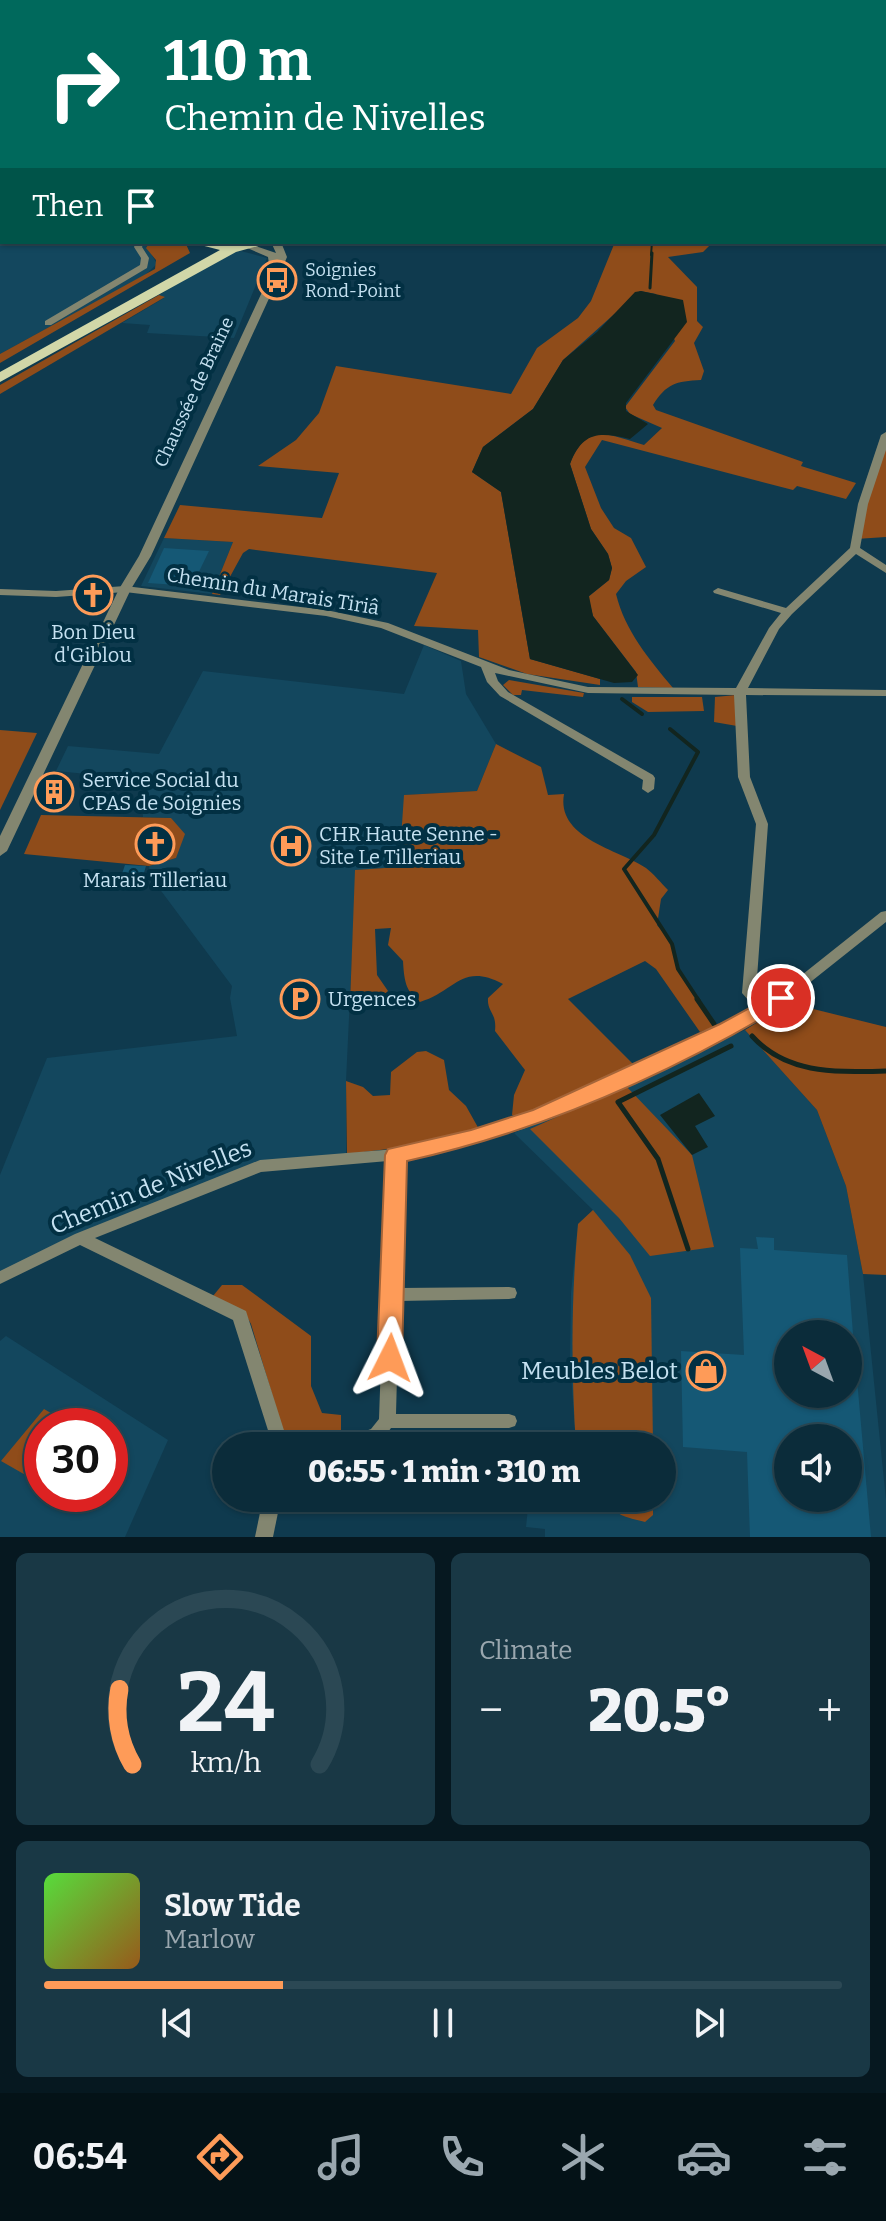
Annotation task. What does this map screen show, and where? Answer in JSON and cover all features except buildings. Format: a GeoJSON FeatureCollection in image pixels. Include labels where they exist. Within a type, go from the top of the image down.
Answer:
{"type":"FeatureCollection","features":[{"type":"Feature","properties":{"kind":"main road"},"geometry":{"type":"LineString","coordinates":[[0,371],[183,268],[200,250],[197,244]]}},
{"type":"Feature","properties":{"kind":"main road"},"geometry":{"type":"LineString","coordinates":[[202,244],[232,249],[260,244]]}},
{"type":"Feature","properties":{"kind":"main road"},"geometry":{"type":"LineString","coordinates":[[0,378],[232,249]]}},
{"type":"Feature","properties":{"kind":"street"},"geometry":{"type":"LineString","coordinates":[[48,323],[144,266],[145,258],[139,244]]}},
{"type":"Feature","properties":{"kind":"street","name":"Chaussée de Braine"},"geometry":{"type":"LineString","coordinates":[[0,851],[125,589],[145,556],[272,281],[282,257],[277,244]]}},
{"type":"Feature","properties":{"kind":"street","name":"Chaussée de Braine"},"geometry":{"type":"LineString","coordinates":[[137,567],[138,554],[274,264],[272,255],[250,247]]}},
{"type":"Feature","properties":{"kind":"street"},"geometry":{"type":"LineString","coordinates":[[764,1009],[749,993],[762,824],[744,777],[740,692],[774,628],[855,549],[863,504],[886,435]]}},
{"type":"Feature","properties":{"kind":"street"},"geometry":{"type":"LineString","coordinates":[[855,549],[886,570]]}},
{"type":"Feature","properties":{"kind":"street","name":"Chemin du Marais Tiriâ"},"geometry":{"type":"LineString","coordinates":[[0,592],[56,594],[125,589],[349,617],[384,625],[487,667],[527,679],[588,690],[886,693]]}},
{"type":"Feature","properties":{"kind":"street"},"geometry":{"type":"LineString","coordinates":[[718,591],[788,612]]}},
{"type":"Feature","properties":{"kind":"street"},"geometry":{"type":"LineString","coordinates":[[487,667],[493,682],[504,694],[649,778],[648,789]]}},
{"type":"Feature","properties":{"kind":"street","name":"Chemin de Nivelles"},"geometry":{"type":"LineString","coordinates":[[0,1278],[80,1238],[260,1166],[396,1155],[518,1125],[728,1030],[764,1009],[886,915]]}},
{"type":"Feature","properties":{"kind":"street"},"geometry":{"type":"LineString","coordinates":[[379,1432],[387,1421],[396,1155]]}},
{"type":"Feature","properties":{"kind":"street"},"geometry":{"type":"LineString","coordinates":[[80,1238],[240,1316],[277,1432]]}},
{"type":"Feature","properties":{"kind":"street"},"geometry":{"type":"LineString","coordinates":[[392,1295],[509,1293]]}},
{"type":"Feature","properties":{"kind":"street"},"geometry":{"type":"LineString","coordinates":[[387,1421],[509,1421]]}},
{"type":"Feature","properties":{"kind":"street"},"geometry":{"type":"LineString","coordinates":[[264,1537],[269,1512]]}},
{"type":"Feature","properties":{"kind":"shaded area"},"geometry":{"type":"Polygon","coordinates":[[[0,244],[147,244],[157,264],[145,275],[0,354],[0,244]]]}},
{"type":"Feature","properties":{"kind":"shaded area"},"geometry":{"type":"Polygon","coordinates":[[[149,244],[186,244],[190,253],[0,363],[0,354],[155,269],[156,260],[146,248],[149,244]]]}},
{"type":"Feature","properties":{"kind":"shaded area"},"geometry":{"type":"Polygon","coordinates":[[[614,244],[711,244],[703,252],[668,257],[697,287],[697,321],[703,327],[694,343],[704,371],[701,380],[678,383],[662,392],[653,405],[656,410],[803,462],[801,466],[856,483],[846,499],[797,486],[793,490],[602,440],[585,467],[601,508],[614,528],[631,538],[646,567],[626,581],[616,594],[632,632],[673,688],[638,687],[636,672],[593,616],[588,597],[609,580],[612,568],[608,554],[591,529],[570,464],[584,441],[593,436],[611,436],[644,445],[662,428],[630,414],[625,407],[675,341],[656,294],[640,291],[563,360],[533,409],[483,447],[472,472],[501,492],[530,659],[600,679],[600,685],[527,674],[479,657],[478,630],[414,626],[437,573],[249,549],[243,553],[220,595],[212,594],[233,542],[164,538],[180,505],[322,518],[339,473],[258,466],[296,440],[319,413],[336,366],[511,394],[537,348],[578,318],[591,301],[614,244]]]}},
{"type":"Feature","properties":{"kind":"shaded area"},"geometry":{"type":"Polygon","coordinates":[[[241,251],[267,258],[234,338],[147,333],[150,325],[122,323],[164,298],[159,295],[227,254],[241,251]]]}},
{"type":"Feature","properties":{"kind":"shaded area"},"geometry":{"type":"Polygon","coordinates":[[[635,292],[683,300],[687,322],[626,403],[626,411],[648,424],[630,439],[593,436],[580,445],[570,464],[591,529],[608,554],[612,568],[609,580],[589,596],[593,616],[638,675],[632,682],[614,683],[530,659],[501,492],[472,472],[483,447],[533,409],[563,360],[597,332],[635,292]]]}},
{"type":"Feature","properties":{"kind":"shaded area"},"geometry":{"type":"Polygon","coordinates":[[[159,295],[165,297],[0,394],[0,385],[159,295]]]}},
{"type":"Feature","properties":{"kind":"shaded area"},"geometry":{"type":"Polygon","coordinates":[[[886,445],[886,537],[856,539],[886,445]]]}},
{"type":"Feature","properties":{"kind":"shaded area"},"geometry":{"type":"Polygon","coordinates":[[[164,538],[233,542],[212,594],[141,586],[164,538]]]}},
{"type":"Feature","properties":{"kind":"shaded area"},"geometry":{"type":"Polygon","coordinates":[[[424,645],[461,661],[466,694],[496,744],[477,791],[405,795],[399,867],[356,870],[346,1081],[346,1164],[262,1170],[89,1235],[0,1282],[0,1175],[47,1058],[237,1036],[230,998],[232,986],[150,876],[149,866],[176,858],[171,818],[143,817],[141,796],[149,780],[56,771],[68,746],[159,754],[203,671],[404,694],[424,645]]]}},
{"type":"Feature","properties":{"kind":"shaded area"},"geometry":{"type":"Polygon","coordinates":[[[509,680],[584,693],[583,697],[522,690],[521,695],[513,695],[503,685],[509,680]]]}},
{"type":"Feature","properties":{"kind":"shaded area"},"geometry":{"type":"Polygon","coordinates":[[[736,695],[737,726],[714,722],[715,697],[736,695]]]}},
{"type":"Feature","properties":{"kind":"shaded area"},"geometry":{"type":"Polygon","coordinates":[[[632,697],[702,697],[704,711],[648,712],[632,702],[632,697]]]}},
{"type":"Feature","properties":{"kind":"shaded area"},"geometry":{"type":"Polygon","coordinates":[[[0,730],[37,733],[0,810],[0,730]]]}},
{"type":"Feature","properties":{"kind":"shaded area"},"geometry":{"type":"Polygon","coordinates":[[[496,744],[541,767],[548,795],[564,794],[564,809],[570,822],[580,832],[646,868],[668,890],[661,899],[657,925],[671,942],[678,969],[716,1026],[700,1032],[656,969],[645,961],[568,999],[635,1066],[519,1117],[512,1115],[514,1095],[525,1070],[495,1031],[495,1020],[488,1003],[488,998],[503,984],[489,978],[468,977],[420,1002],[408,989],[403,961],[388,945],[391,928],[375,929],[377,975],[388,991],[375,1003],[350,1003],[355,870],[399,867],[404,795],[477,791],[496,744]]]}},
{"type":"Feature","properties":{"kind":"shaded area"},"geometry":{"type":"Polygon","coordinates":[[[41,815],[171,818],[185,834],[176,858],[149,866],[24,854],[41,815]]]}},
{"type":"Feature","properties":{"kind":"shaded area"},"geometry":{"type":"Polygon","coordinates":[[[789,1003],[886,1027],[886,1275],[863,1274],[846,1186],[817,1110],[745,1030],[789,1003]]]}},
{"type":"Feature","properties":{"kind":"shaded area"},"geometry":{"type":"Polygon","coordinates":[[[745,1030],[817,1110],[846,1186],[863,1274],[886,1500],[886,1537],[545,1537],[545,1529],[526,1527],[528,1512],[676,1512],[676,1432],[575,1432],[570,1359],[571,1293],[578,1224],[593,1210],[514,1133],[745,1030]]]}},
{"type":"Feature","properties":{"kind":"shaded area"},"geometry":{"type":"Polygon","coordinates":[[[426,1051],[444,1060],[449,1090],[466,1106],[480,1131],[429,1144],[347,1154],[346,1081],[363,1087],[373,1096],[390,1095],[391,1072],[417,1052],[426,1051]]]}},
{"type":"Feature","properties":{"kind":"shaded area"},"geometry":{"type":"Polygon","coordinates":[[[626,1086],[692,1155],[714,1247],[650,1256],[619,1218],[530,1129],[626,1086]]]}},
{"type":"Feature","properties":{"kind":"shaded area"},"geometry":{"type":"Polygon","coordinates":[[[699,1093],[715,1116],[695,1126],[708,1147],[692,1155],[660,1115],[699,1093]]]}},
{"type":"Feature","properties":{"kind":"shaded area"},"geometry":{"type":"Polygon","coordinates":[[[593,1210],[630,1255],[651,1298],[653,1432],[575,1432],[572,1335],[578,1224],[593,1210]]]}},
{"type":"Feature","properties":{"kind":"shaded area"},"geometry":{"type":"Polygon","coordinates":[[[222,1285],[242,1285],[311,1336],[311,1386],[322,1413],[341,1415],[341,1432],[283,1431],[251,1324],[246,1315],[213,1296],[222,1285]]]}},
{"type":"Feature","properties":{"kind":"shaded area"},"geometry":{"type":"Polygon","coordinates":[[[6,1336],[118,1408],[24,1408],[24,1512],[128,1512],[128,1414],[168,1440],[125,1537],[0,1537],[0,1341],[6,1336]]]}},
{"type":"Feature","properties":{"kind":"shaded area"},"geometry":{"type":"Polygon","coordinates":[[[24,1433],[24,1474],[1,1461],[24,1433]]]}},
{"type":"Feature","properties":{"kind":"shaded area"},"geometry":{"type":"Polygon","coordinates":[[[617,1512],[653,1512],[645,1522],[617,1512]]]}},
{"type":"Feature","properties":{"kind":"waterway"},"geometry":{"type":"LineString","coordinates":[[651,255],[652,244]]}},
{"type":"Feature","properties":{"kind":"waterway"},"geometry":{"type":"LineString","coordinates":[[650,288],[652,253]]}},
{"type":"Feature","properties":{"kind":"waterway"},"geometry":{"type":"LineString","coordinates":[[622,699],[642,714]]}},
{"type":"Feature","properties":{"kind":"waterway"},"geometry":{"type":"LineString","coordinates":[[670,729],[698,752],[654,835],[624,869],[672,944],[678,969],[699,1001]]}},
{"type":"Feature","properties":{"kind":"waterway"},"geometry":{"type":"LineString","coordinates":[[697,999],[714,1024]]}},
{"type":"Feature","properties":{"kind":"waterway"},"geometry":{"type":"LineString","coordinates":[[752,1036],[766,1049],[797,1064],[831,1071],[886,1071]]}},
{"type":"Feature","properties":{"kind":"waterway"},"geometry":{"type":"LineString","coordinates":[[688,1249],[658,1159],[618,1102],[731,1046]]}},
{"type":"Feature","properties":{"kind":"place","name":"Soignies Rond-Point"},"geometry":{"type":"Point","coordinates":[277,280]}},
{"type":"Feature","properties":{"kind":"place","name":"Bon Dieu d'Giblou"},"geometry":{"type":"Point","coordinates":[93,595]}},
{"type":"Feature","properties":{"kind":"place","name":"Service Social du CPAS de Soignies"},"geometry":{"type":"Point","coordinates":[54,792]}},
{"type":"Feature","properties":{"kind":"place","name":"Marais Tilleriau"},"geometry":{"type":"Point","coordinates":[155,844]}},
{"type":"Feature","properties":{"kind":"place","name":"CHR Haute Senne - Site Le Tilleriau"},"geometry":{"type":"Point","coordinates":[291,846]}},
{"type":"Feature","properties":{"kind":"place","name":"Urgences"},"geometry":{"type":"Point","coordinates":[300,999]}},
{"type":"Feature","properties":{"kind":"place","name":"Meubles Belot"},"geometry":{"type":"Point","coordinates":[706,1371]}},
{"type":"Feature","properties":{"kind":"route"},"geometry":{"type":"LineString","coordinates":[[390,1358],[396,1155],[435,1148],[541,1116],[728,1030],[781,998]]}}]}
